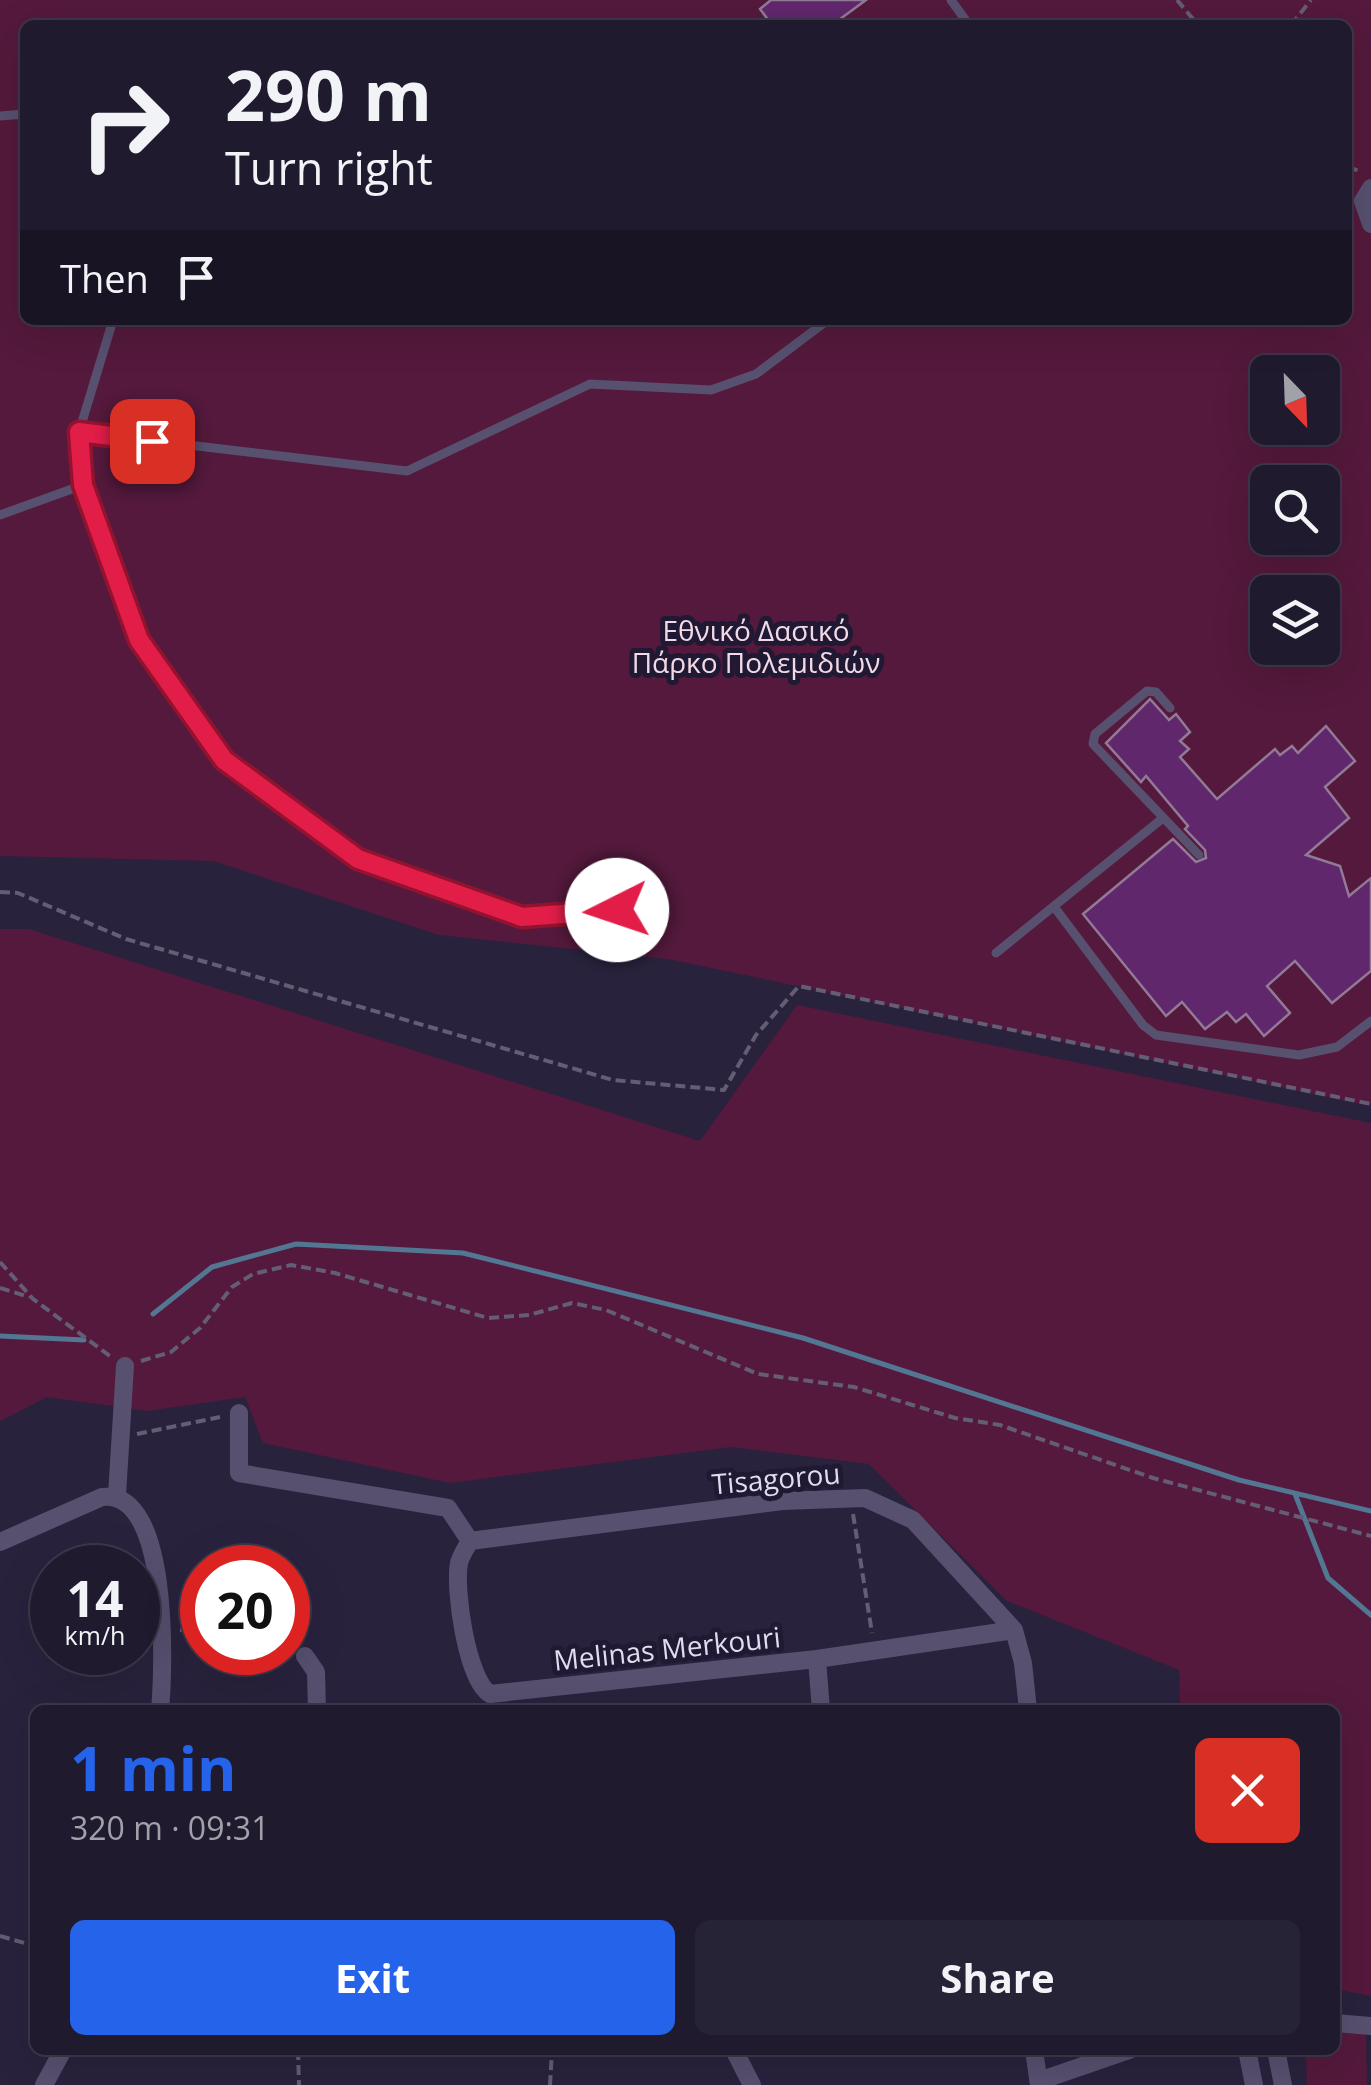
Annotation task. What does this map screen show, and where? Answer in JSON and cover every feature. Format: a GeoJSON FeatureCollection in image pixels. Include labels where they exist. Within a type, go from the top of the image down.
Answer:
{"type":"FeatureCollection","features":[{"type":"Feature","properties":{"kind":"street"},"geometry":{"type":"LineString","coordinates":[[1360,197],[1371,224]]}},
{"type":"Feature","properties":{"kind":"street"},"geometry":{"type":"LineString","coordinates":[[125,1366],[117,1495],[140,1518],[151,1540],[161,1628],[160,1705]]}},
{"type":"Feature","properties":{"kind":"street"},"geometry":{"type":"LineString","coordinates":[[239,1412],[239,1474],[448,1508],[470,1541]]}},
{"type":"Feature","properties":{"kind":"street"},"geometry":{"type":"LineString","coordinates":[[0,1542],[102,1497],[117,1495]]}},
{"type":"Feature","properties":{"kind":"street","name":"Tisagorou"},"geometry":{"type":"LineString","coordinates":[[470,1541],[782,1501],[865,1498],[913,1520],[1014,1630]]}},
{"type":"Feature","properties":{"kind":"street","name":"Melinas Merkouri"},"geometry":{"type":"LineString","coordinates":[[470,1541],[460,1558],[458,1584],[474,1679],[490,1694],[817,1660],[1014,1630]]}},
{"type":"Feature","properties":{"kind":"street"},"geometry":{"type":"LineString","coordinates":[[1014,1630],[1023,1663],[1027,1705]]}},
{"type":"Feature","properties":{"kind":"street"},"geometry":{"type":"LineString","coordinates":[[817,1660],[820,1705]]}},
{"type":"Feature","properties":{"kind":"street"},"geometry":{"type":"LineString","coordinates":[[310,1663],[316,1672],[317,1705]]}},
{"type":"Feature","properties":{"kind":"street"},"geometry":{"type":"LineString","coordinates":[[1340,2023],[1371,2026]]}},
{"type":"Feature","properties":{"kind":"street"},"geometry":{"type":"LineString","coordinates":[[44,2085],[60,2055]]}},
{"type":"Feature","properties":{"kind":"street"},"geometry":{"type":"LineString","coordinates":[[737,2055],[752,2085]]}},
{"type":"Feature","properties":{"kind":"street"},"geometry":{"type":"LineString","coordinates":[[1035,2055],[1039,2083],[1115,2055]]}},
{"type":"Feature","properties":{"kind":"street"},"geometry":{"type":"LineString","coordinates":[[1248,2055],[1254,2085]]}},
{"type":"Feature","properties":{"kind":"street"},"geometry":{"type":"LineString","coordinates":[[1277,2055],[1283,2085]]}},
{"type":"Feature","properties":{"kind":"lane"},"geometry":{"type":"LineString","coordinates":[[951,0],[966,20]]}},
{"type":"Feature","properties":{"kind":"lane"},"geometry":{"type":"LineString","coordinates":[[111,325],[79,432],[83,485],[139,640],[224,760],[358,859],[522,917],[617,910]]}},
{"type":"Feature","properties":{"kind":"lane"},"geometry":{"type":"LineString","coordinates":[[79,432],[407,471],[590,384],[710,390],[756,374],[821,325]]}},
{"type":"Feature","properties":{"kind":"lane"},"geometry":{"type":"LineString","coordinates":[[0,515],[83,485]]}},
{"type":"Feature","properties":{"kind":"lane"},"geometry":{"type":"LineString","coordinates":[[1170,708],[1156,692],[1147,691],[1094,739],[1200,855]]}},
{"type":"Feature","properties":{"kind":"lane"},"geometry":{"type":"LineString","coordinates":[[996,953],[1163,818]]}},
{"type":"Feature","properties":{"kind":"lane"},"geometry":{"type":"LineString","coordinates":[[1055,908],[1142,1025],[1156,1035],[1299,1054],[1337,1047],[1371,1021]]}},
{"type":"Feature","properties":{"kind":"path"},"geometry":{"type":"LineString","coordinates":[[1177,0],[1194,20]]}},
{"type":"Feature","properties":{"kind":"path"},"geometry":{"type":"LineString","coordinates":[[1295,20],[1310,0]]}},
{"type":"Feature","properties":{"kind":"path"},"geometry":{"type":"LineString","coordinates":[[0,892],[18,893],[126,939],[614,1080],[724,1090],[756,1035],[799,986],[1371,1104]]}},
{"type":"Feature","properties":{"kind":"path"},"geometry":{"type":"LineString","coordinates":[[0,1262],[33,1299],[125,1366],[170,1352],[200,1328],[232,1287],[253,1274],[291,1265],[334,1273],[488,1318],[529,1315],[572,1303],[606,1310],[758,1374],[854,1388],[955,1418],[1000,1425],[1153,1478],[1371,1536]]}},
{"type":"Feature","properties":{"kind":"path"},"geometry":{"type":"LineString","coordinates":[[0,1288],[33,1299]]}},
{"type":"Feature","properties":{"kind":"path"},"geometry":{"type":"LineString","coordinates":[[135,1435],[239,1412]]}},
{"type":"Feature","properties":{"kind":"path"},"geometry":{"type":"LineString","coordinates":[[851,1499],[875,1652]]}},
{"type":"Feature","properties":{"kind":"path"},"geometry":{"type":"LineString","coordinates":[[161,1628],[180,1630]]}},
{"type":"Feature","properties":{"kind":"path"},"geometry":{"type":"LineString","coordinates":[[0,1936],[30,1945]]}},
{"type":"Feature","properties":{"kind":"path"},"geometry":{"type":"LineString","coordinates":[[298,2055],[300,2085]]}},
{"type":"Feature","properties":{"kind":"path"},"geometry":{"type":"LineString","coordinates":[[550,2085],[552,2055]]}},
{"type":"Feature","properties":{"kind":"green space","name":"Εθνικό Δασικό Πάρκο Πολεμιδιών"},"geometry":{"type":"Polygon","coordinates":[[[0,0],[1371,0],[1371,1106],[668,959],[439,935],[213,861],[0,856],[0,0]]]}},
{"type":"Feature","properties":{"kind":"green space"},"geometry":{"type":"Polygon","coordinates":[[[0,929],[29,929],[700,1141],[797,1005],[1371,1123],[1371,1996],[1340,1990],[1340,1705],[1180,1705],[1179,1670],[1007,1601],[869,1464],[731,1447],[450,1483],[263,1443],[245,1397],[147,1411],[47,1397],[0,1421],[0,929]]]}},
{"type":"Feature","properties":{"kind":"green space"},"geometry":{"type":"Polygon","coordinates":[[[1340,2032],[1366,2033],[1367,2085],[1307,2085],[1306,2056],[1340,2055],[1340,2032]]]}},
{"type":"Feature","properties":{"kind":"building"},"geometry":{"type":"Polygon","coordinates":[[[771,0],[866,0],[839,20],[768,20],[760,9],[771,0]]]}},
{"type":"Feature","properties":{"kind":"building"},"geometry":{"type":"Polygon","coordinates":[[[1150,699],[1169,720],[1176,714],[1190,732],[1180,741],[1189,749],[1180,757],[1217,799],[1275,749],[1280,755],[1292,746],[1298,753],[1326,726],[1355,761],[1325,787],[1349,818],[1306,855],[1340,866],[1349,896],[1371,878],[1371,971],[1332,1003],[1295,961],[1267,986],[1290,1013],[1264,1036],[1246,1014],[1236,1022],[1227,1012],[1205,1029],[1182,1002],[1166,1016],[1083,914],[1173,839],[1196,862],[1206,858],[1205,850],[1185,829],[1188,826],[1146,776],[1141,782],[1106,743],[1150,699]]]}},
{"type":"Feature","properties":{"kind":"waterway"},"geometry":{"type":"LineString","coordinates":[[153,1314],[212,1267],[296,1244],[463,1253],[803,1338],[1239,1480],[1371,1511]]}},
{"type":"Feature","properties":{"kind":"waterway"},"geometry":{"type":"LineString","coordinates":[[0,1336],[84,1340]]}},
{"type":"Feature","properties":{"kind":"waterway"},"geometry":{"type":"LineString","coordinates":[[1295,1494],[1328,1578],[1371,1615]]}},
{"type":"Feature","properties":{"kind":"route"},"geometry":{"type":"LineString","coordinates":[[152,441],[79,432],[83,485],[139,640],[224,760],[358,859],[522,917],[617,910]]}}]}
